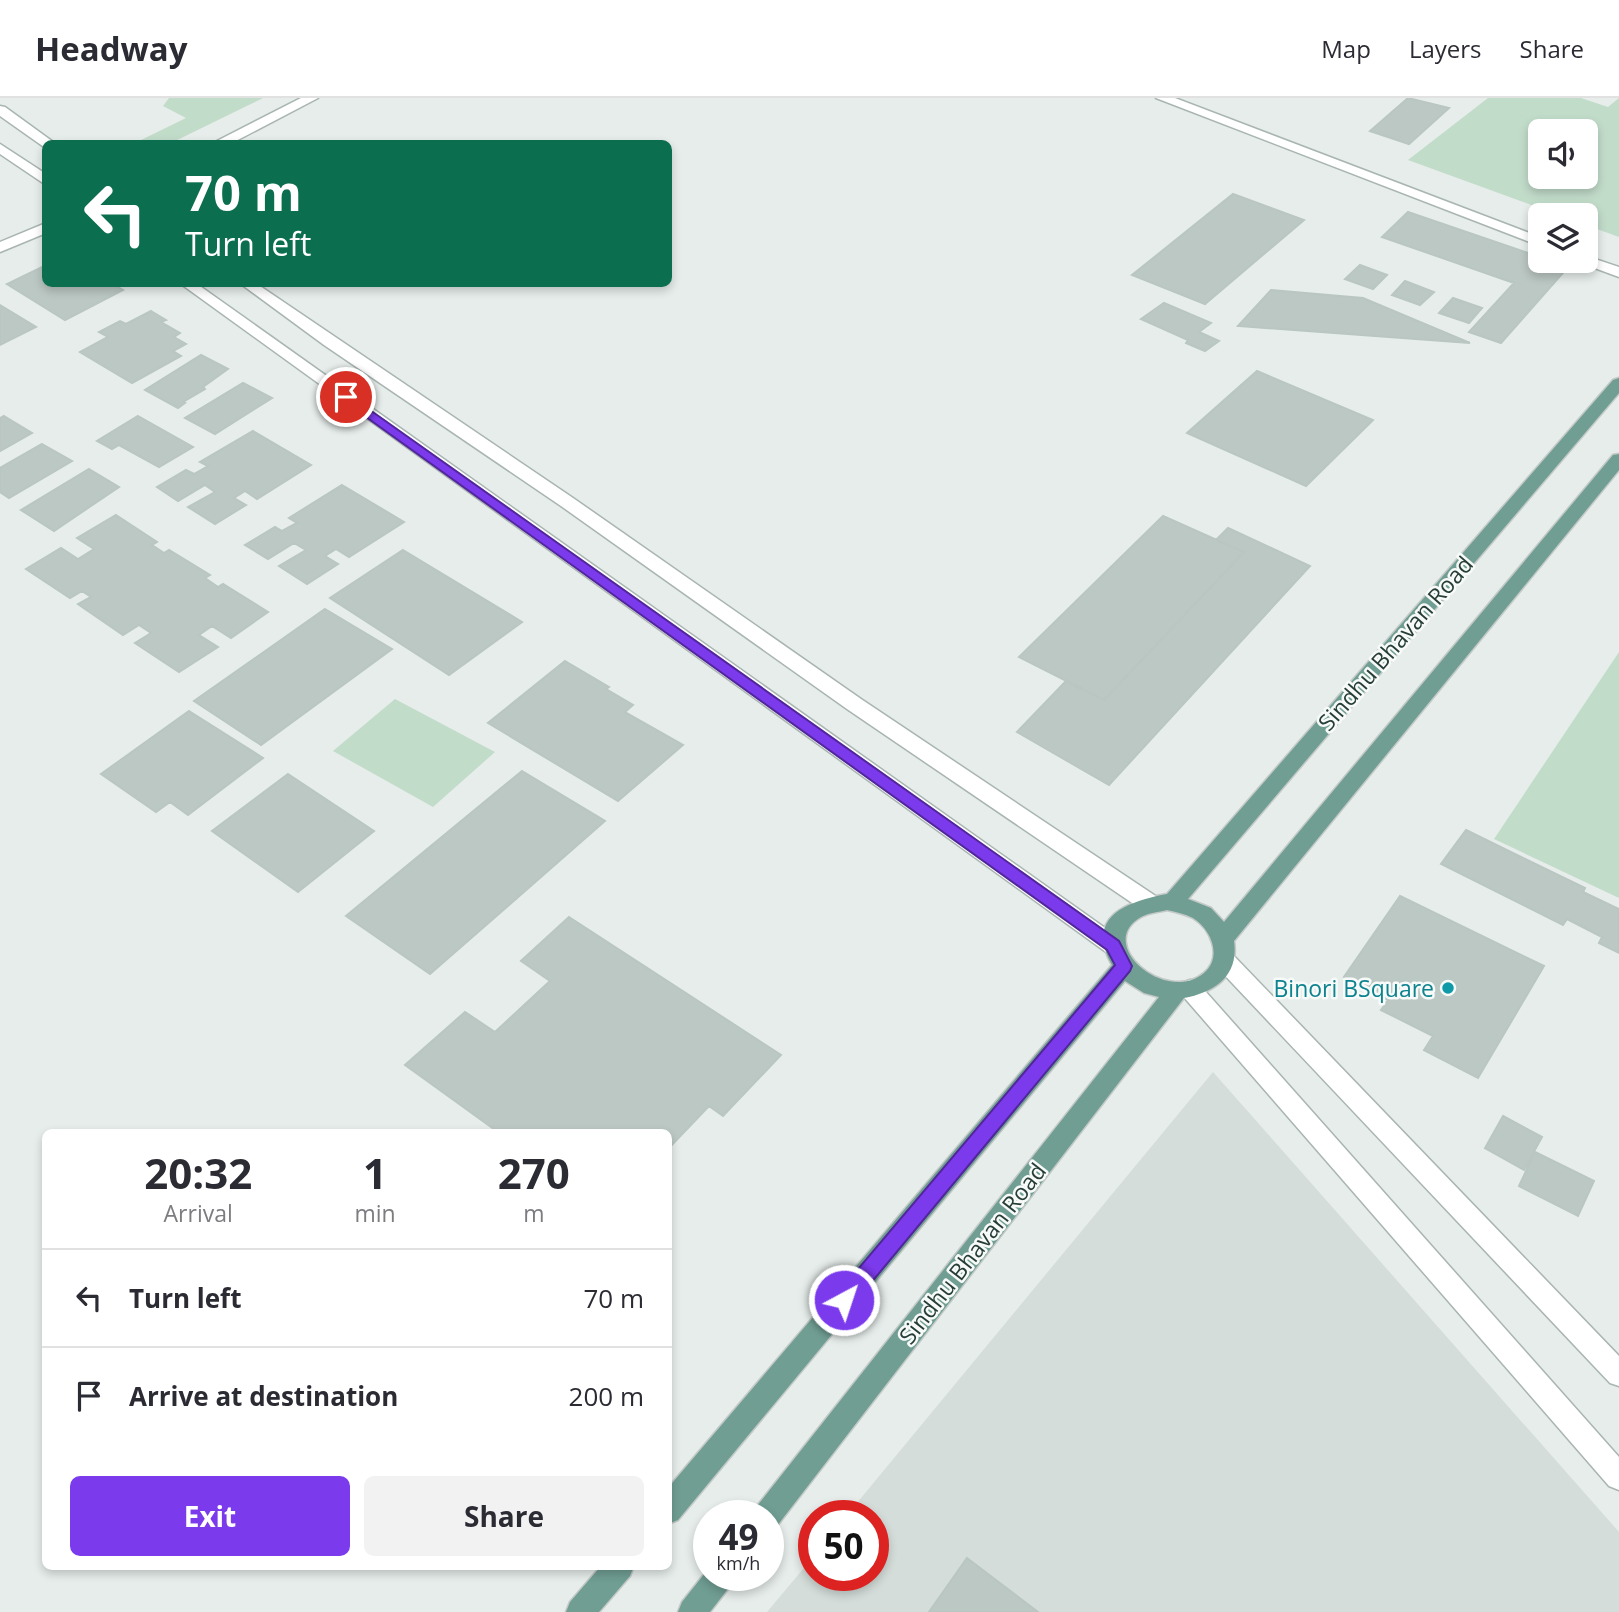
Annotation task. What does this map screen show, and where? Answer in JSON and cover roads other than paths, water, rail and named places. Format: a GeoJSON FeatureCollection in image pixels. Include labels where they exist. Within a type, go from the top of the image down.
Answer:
{"type":"FeatureCollection","features":[{"type":"Feature","properties":{"kind":"main road","name":"Sindhu Bhavan Road"},"geometry":{"type":"LineString","coordinates":[[1172,903],[1619,383]]}},
{"type":"Feature","properties":{"kind":"main road"},"geometry":{"type":"LineString","coordinates":[[1224,949],[1215,925],[1202,913],[1172,903],[1149,903],[1134,909],[1122,918],[1114,931],[1119,956],[1144,983],[1184,990],[1213,978],[1224,949],[1619,459]]}},
{"type":"Feature","properties":{"kind":"main road"},"geometry":{"type":"LineString","coordinates":[[672,1505],[1119,956]]}},
{"type":"Feature","properties":{"kind":"main road","name":"Sindhu Bhavan Road"},"geometry":{"type":"LineString","coordinates":[[780,1500],[1184,990]]}},
{"type":"Feature","properties":{"kind":"main road"},"geometry":{"type":"LineString","coordinates":[[580,1612],[617,1570]]}},
{"type":"Feature","properties":{"kind":"main road"},"geometry":{"type":"LineString","coordinates":[[692,1612],[708,1591]]}},
{"type":"Feature","properties":{"kind":"street"},"geometry":{"type":"LineString","coordinates":[[226,140],[311,98]]}},
{"type":"Feature","properties":{"kind":"street"},"geometry":{"type":"LineString","coordinates":[[1163,98],[1528,237]]}},
{"type":"Feature","properties":{"kind":"street"},"geometry":{"type":"LineString","coordinates":[[0,110],[43,140]]}},
{"type":"Feature","properties":{"kind":"street"},"geometry":{"type":"LineString","coordinates":[[0,148],[42,178]]}},
{"type":"Feature","properties":{"kind":"street"},"geometry":{"type":"LineString","coordinates":[[0,248],[42,229]]}},
{"type":"Feature","properties":{"kind":"street"},"geometry":{"type":"LineString","coordinates":[[1598,264],[1619,272]]}},
{"type":"Feature","properties":{"kind":"street"},"geometry":{"type":"LineString","coordinates":[[192,287],[1119,956]]}},
{"type":"Feature","properties":{"kind":"street"},"geometry":{"type":"LineString","coordinates":[[252,287],[567,502],[855,704],[1149,903]]}},
{"type":"Feature","properties":{"kind":"street"},"geometry":{"type":"LineString","coordinates":[[1224,949],[1619,1374]]}},
{"type":"Feature","properties":{"kind":"street"},"geometry":{"type":"LineString","coordinates":[[1184,990],[1619,1477]]}},
{"type":"Feature","properties":{"kind":"place","name":"Binori BSquare"},"geometry":{"type":"Point","coordinates":[1448,988]}}]}
